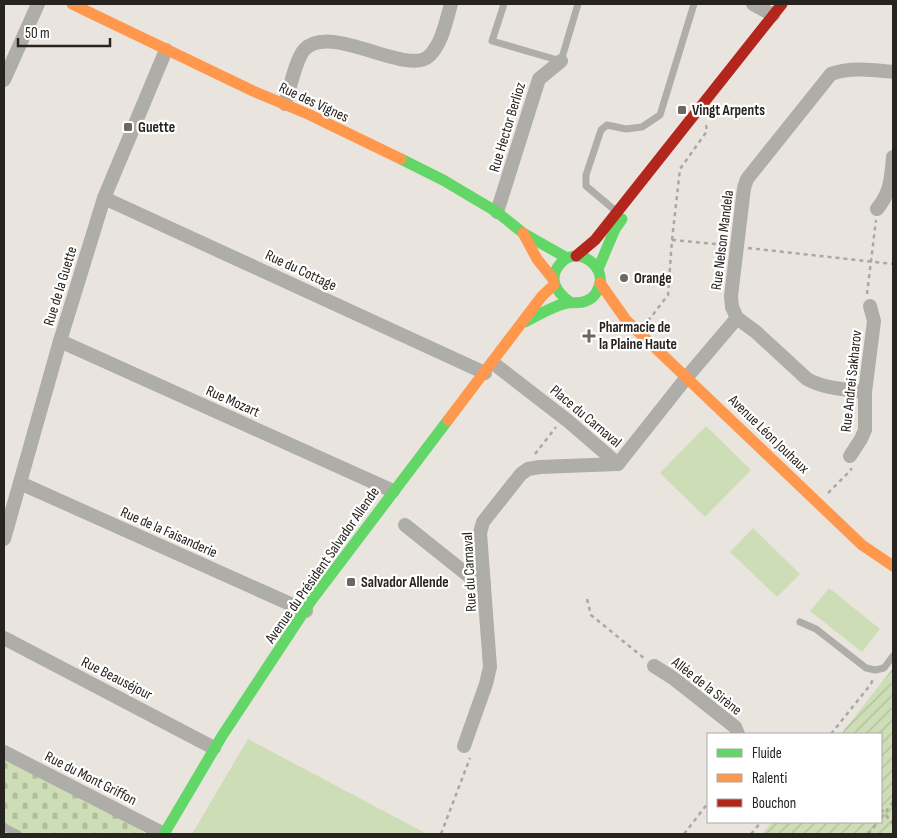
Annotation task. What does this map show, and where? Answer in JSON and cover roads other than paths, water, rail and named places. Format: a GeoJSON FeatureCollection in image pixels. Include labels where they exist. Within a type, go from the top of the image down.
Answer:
{"type":"FeatureCollection","features":[{"type":"Feature","properties":{"kind":"street"},"geometry":{"type":"LineString","coordinates":[[4,80],[38,4]]}},
{"type":"Feature","properties":{"kind":"street","name":"Rue des Vignes"},"geometry":{"type":"LineString","coordinates":[[72,4],[83,7],[166,50],[285,104],[442,180],[497,212],[523,233],[572,257]]}},
{"type":"Feature","properties":{"kind":"street"},"geometry":{"type":"LineString","coordinates":[[285,104],[300,56],[306,48],[320,42],[336,41],[412,62],[428,58],[440,41],[451,4]]}},
{"type":"Feature","properties":{"kind":"street"},"geometry":{"type":"LineString","coordinates":[[754,4],[773,15]]}},
{"type":"Feature","properties":{"kind":"street"},"geometry":{"type":"LineString","coordinates":[[645,178],[631,205],[615,229],[598,269],[600,283],[595,295],[584,302],[570,302],[563,298],[558,293],[554,282],[558,266],[595,240],[782,4]]}},
{"type":"Feature","properties":{"kind":"street","name":"Rue de la Guette"},"geometry":{"type":"LineString","coordinates":[[4,539],[60,341],[104,198],[166,50]]}},
{"type":"Feature","properties":{"kind":"street","name":"Rue Hector Berlioz"},"geometry":{"type":"LineString","coordinates":[[497,212],[539,78],[560,61]]}},
{"type":"Feature","properties":{"kind":"street","name":"Rue Nelson Mandela"},"geometry":{"type":"LineString","coordinates":[[737,318],[732,308],[731,296],[736,245],[747,178],[832,74],[844,70],[866,69],[893,72]]}},
{"type":"Feature","properties":{"kind":"street"},"geometry":{"type":"LineString","coordinates":[[877,209],[886,198],[890,186],[893,157]]}},
{"type":"Feature","properties":{"kind":"street","name":"Rue du Cottage"},"geometry":{"type":"LineString","coordinates":[[104,198],[489,368]]}},
{"type":"Feature","properties":{"kind":"street","name":"Rue des Vignes"},"geometry":{"type":"LineString","coordinates":[[523,233],[537,259],[554,282]]}},
{"type":"Feature","properties":{"kind":"street"},"geometry":{"type":"LineString","coordinates":[[572,257],[589,259],[598,269]]}},
{"type":"Feature","properties":{"kind":"street","name":"Avenue du Président Salvador Allende"},"geometry":{"type":"LineString","coordinates":[[164,834],[214,748],[306,610],[393,491],[554,282]]}},
{"type":"Feature","properties":{"kind":"street","name":"Avenue Léon Jouhaux"},"geometry":{"type":"LineString","coordinates":[[600,283],[626,320],[862,545],[893,566]]}},
{"type":"Feature","properties":{"kind":"street","name":"Avenue du Président Salvador Allende"},"geometry":{"type":"LineString","coordinates":[[522,324],[570,302]]}},
{"type":"Feature","properties":{"kind":"street","name":"Avenue Léon Jouhaux"},"geometry":{"type":"LineString","coordinates":[[584,302],[626,320]]}},
{"type":"Feature","properties":{"kind":"street","name":"Rue Andrei Sakharov"},"geometry":{"type":"LineString","coordinates":[[850,456],[865,430],[865,392],[874,321],[870,306]]}},
{"type":"Feature","properties":{"kind":"street"},"geometry":{"type":"LineString","coordinates":[[737,318],[756,332],[807,379],[829,388],[865,392]]}},
{"type":"Feature","properties":{"kind":"street","name":"Place du Carnaval"},"geometry":{"type":"LineString","coordinates":[[489,368],[564,417],[618,464],[737,318]]}},
{"type":"Feature","properties":{"kind":"street","name":"Rue Mozart"},"geometry":{"type":"LineString","coordinates":[[60,341],[393,491]]}},
{"type":"Feature","properties":{"kind":"street","name":"Rue du Carnaval"},"geometry":{"type":"LineString","coordinates":[[469,748],[490,667],[480,534],[483,522],[521,474],[528,469],[618,464]]}},
{"type":"Feature","properties":{"kind":"street","name":"Rue de la Faisanderie"},"geometry":{"type":"LineString","coordinates":[[20,483],[306,610]]}},
{"type":"Feature","properties":{"kind":"street"},"geometry":{"type":"LineString","coordinates":[[405,525],[474,580],[484,583]]}},
{"type":"Feature","properties":{"kind":"street","name":"Rue Beauséjour"},"geometry":{"type":"LineString","coordinates":[[4,638],[214,748]]}},
{"type":"Feature","properties":{"kind":"street","name":"Allée de la Sirène"},"geometry":{"type":"LineString","coordinates":[[654,666],[674,678],[736,727],[738,733]]}},
{"type":"Feature","properties":{"kind":"street","name":"Rue du Mont Griffon"},"geometry":{"type":"LineString","coordinates":[[4,752],[164,834]]}},
{"type":"Feature","properties":{"kind":"lane"},"geometry":{"type":"LineString","coordinates":[[504,4],[492,41],[560,61],[578,4]]}},
{"type":"Feature","properties":{"kind":"lane"},"geometry":{"type":"LineString","coordinates":[[617,212],[586,186],[586,175],[601,130],[607,125],[626,129],[642,127],[660,115],[694,4]]}},
{"type":"Feature","properties":{"kind":"lane"},"geometry":{"type":"LineString","coordinates":[[800,622],[816,630],[866,668],[875,670],[884,668],[893,656]]}},
{"type":"Feature","properties":{"kind":"lane"},"geometry":{"type":"LineString","coordinates":[[4,826],[18,834]]}},
{"type":"Feature","properties":{"kind":"place","name":"Vingt Arpents"},"geometry":{"type":"Point","coordinates":[682,110]}},
{"type":"Feature","properties":{"kind":"place","name":"Guette"},"geometry":{"type":"Point","coordinates":[128,127]}},
{"type":"Feature","properties":{"kind":"place","name":"Orange"},"geometry":{"type":"Point","coordinates":[624,278]}},
{"type":"Feature","properties":{"kind":"place","name":"Pharmacie de la Plaine Haute"},"geometry":{"type":"Point","coordinates":[589,336]}},
{"type":"Feature","properties":{"kind":"place","name":"Salvador Allende"},"geometry":{"type":"Point","coordinates":[351,582]}}]}
